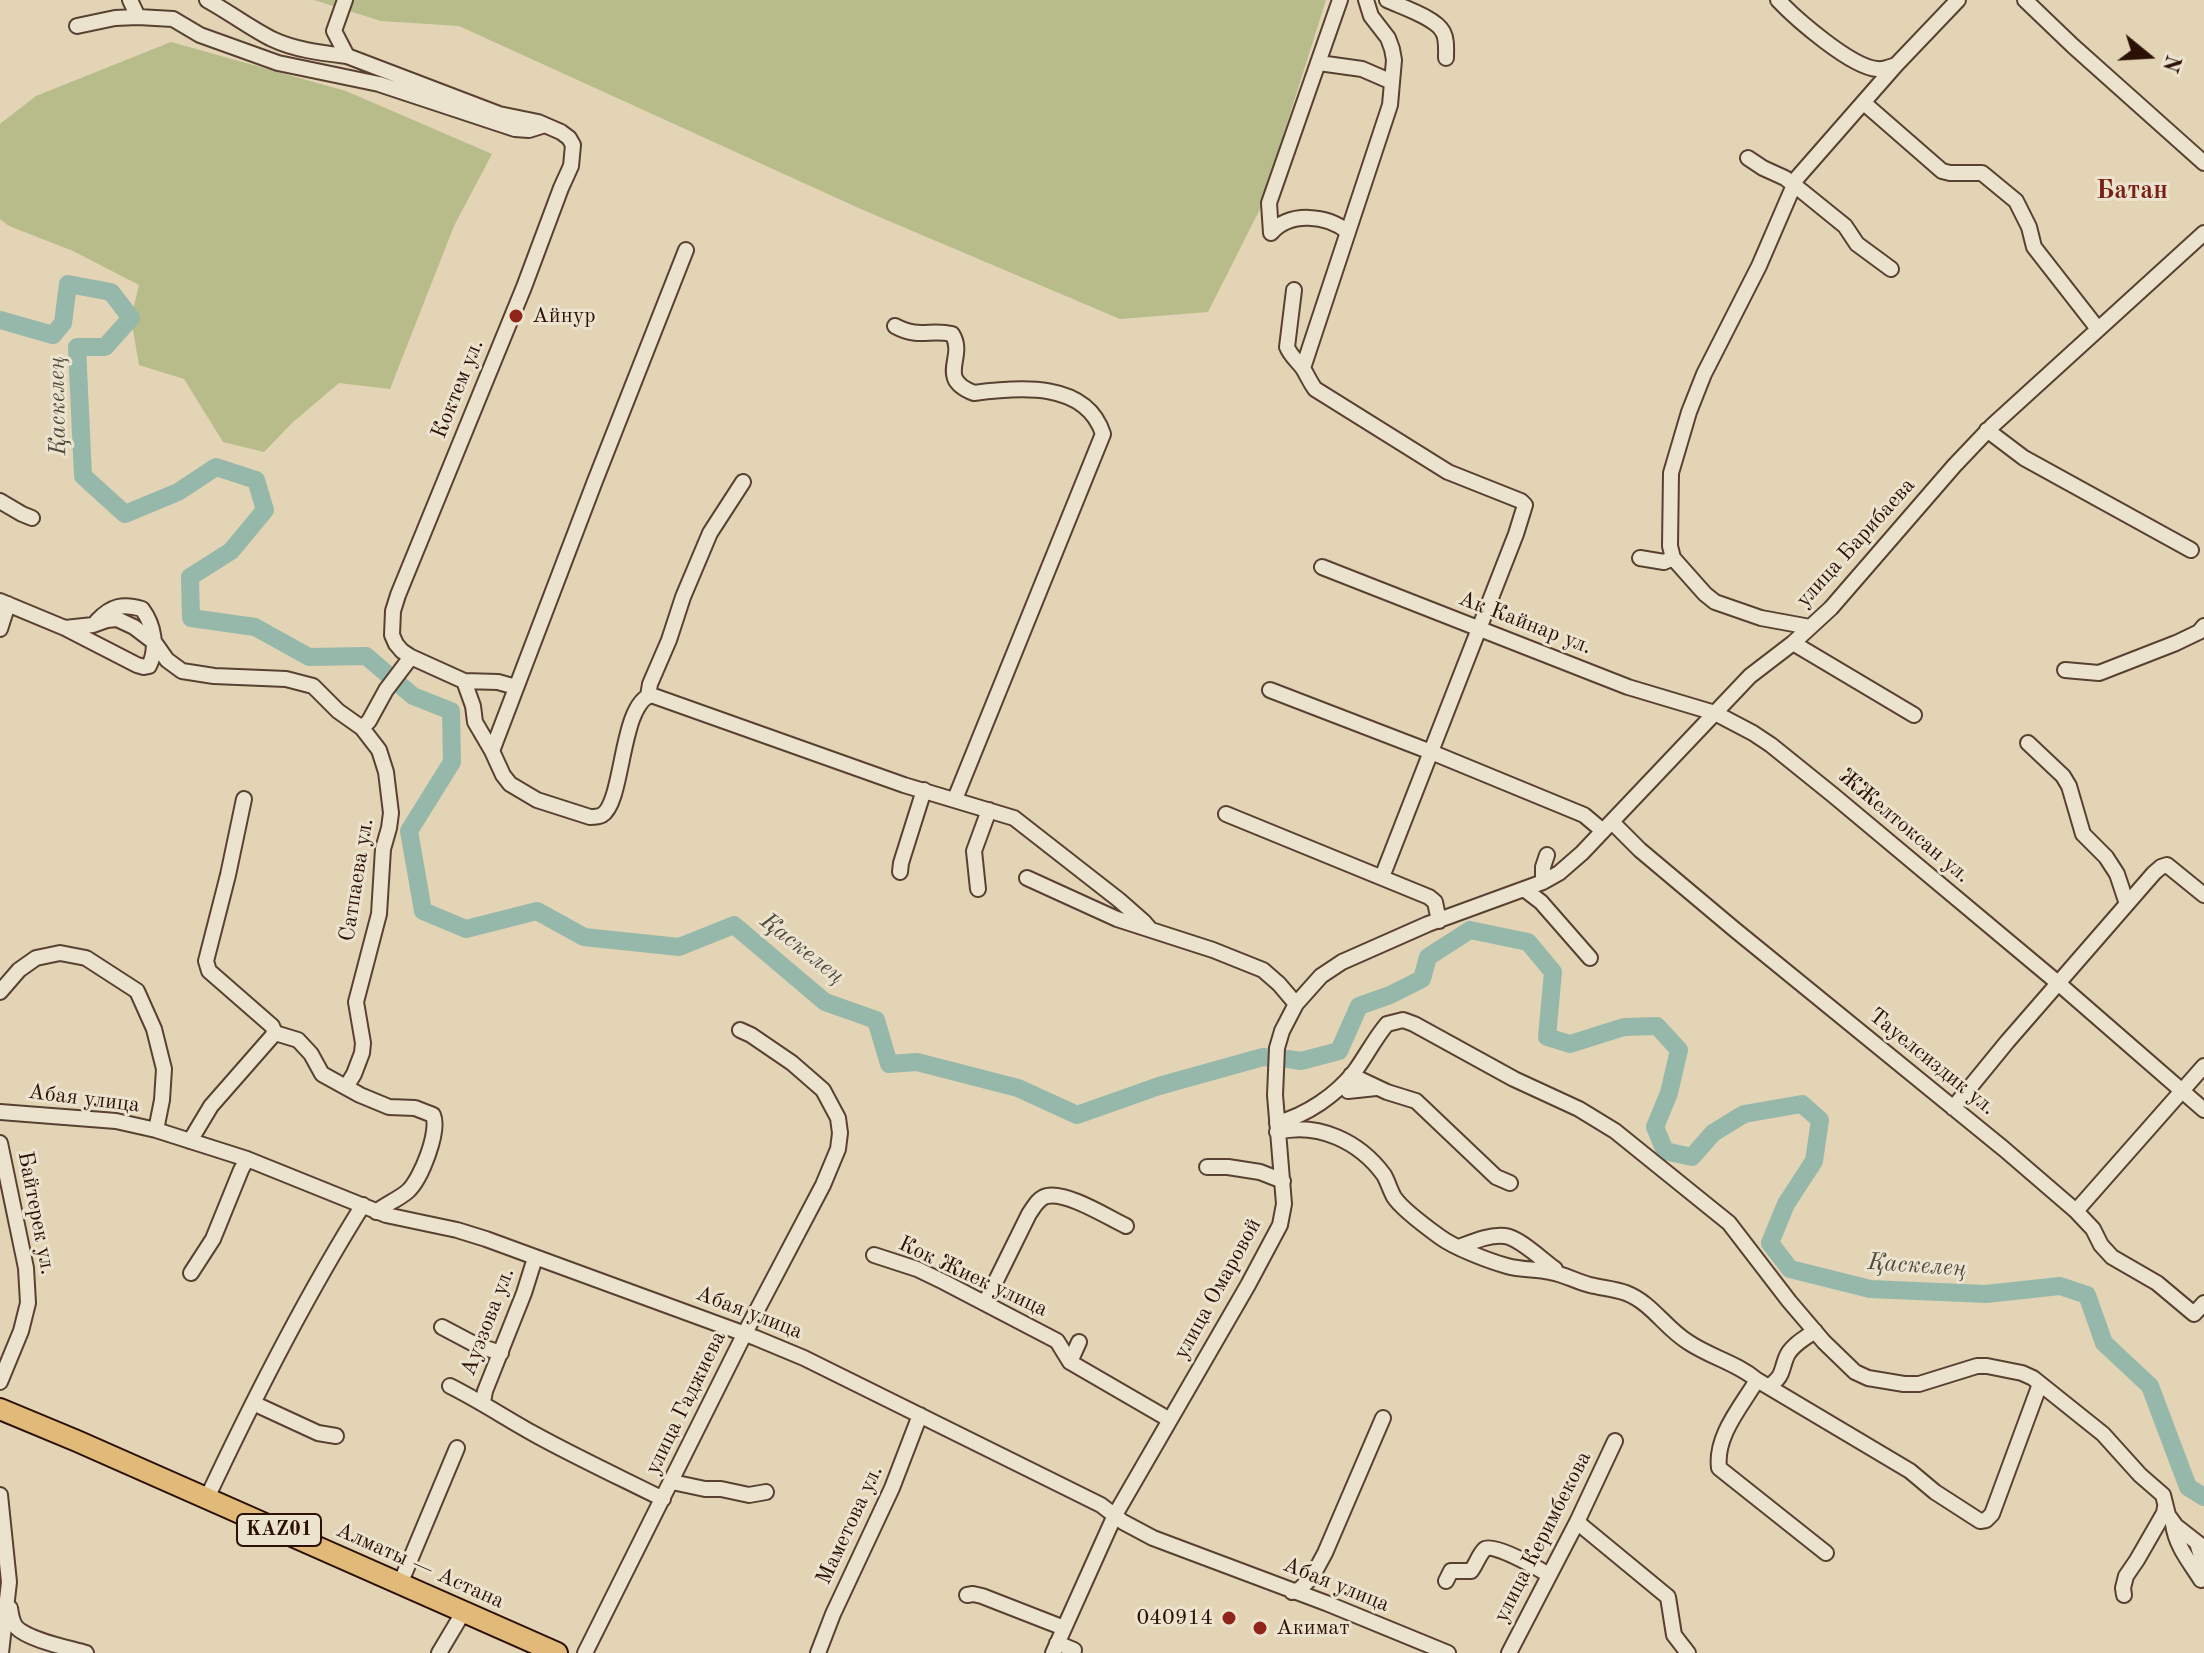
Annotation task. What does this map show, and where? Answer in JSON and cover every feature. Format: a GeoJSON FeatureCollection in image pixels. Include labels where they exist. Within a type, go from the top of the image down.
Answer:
{"type":"FeatureCollection","features":[{"type":"Feature","properties":{"kind":"highway","name":"Алматы — Астана"},"geometry":{"type":"LineString","coordinates":[[0,1409],[557,1653]]}},
{"type":"Feature","properties":{"kind":"street"},"geometry":{"type":"LineString","coordinates":[[130,0],[138,17]]}},
{"type":"Feature","properties":{"kind":"street"},"geometry":{"type":"LineString","coordinates":[[207,0],[272,39],[321,53],[347,56],[499,114],[545,125]]}},
{"type":"Feature","properties":{"kind":"street"},"geometry":{"type":"LineString","coordinates":[[345,0],[334,31],[347,56]]}},
{"type":"Feature","properties":{"kind":"street"},"geometry":{"type":"LineString","coordinates":[[1340,0],[1269,203],[1271,233],[1277,226],[1296,218],[1332,223],[1348,232]]}},
{"type":"Feature","properties":{"kind":"street"},"geometry":{"type":"LineString","coordinates":[[1303,368],[1390,105],[1392,49],[1388,38],[1374,23],[1366,0]]}},
{"type":"Feature","properties":{"kind":"street"},"geometry":{"type":"LineString","coordinates":[[1387,0],[1417,13],[1442,29],[1446,58]]}},
{"type":"Feature","properties":{"kind":"street"},"geometry":{"type":"LineString","coordinates":[[1810,627],[1761,618],[1715,602],[1705,594],[1673,558],[1670,546],[1671,473],[1698,371],[1759,266],[1797,178],[1958,0]]}},
{"type":"Feature","properties":{"kind":"street"},"geometry":{"type":"LineString","coordinates":[[2025,0],[2204,163]]}},
{"type":"Feature","properties":{"kind":"street"},"geometry":{"type":"LineString","coordinates":[[1782,2],[1795,17],[1858,63],[1876,69],[1896,65]]}},
{"type":"Feature","properties":{"kind":"street"},"geometry":{"type":"LineString","coordinates":[[77,26],[115,18],[173,19],[200,35],[278,63],[379,84],[515,129],[529,130],[545,125]]}},
{"type":"Feature","properties":{"kind":"street"},"geometry":{"type":"LineString","coordinates":[[1319,63],[1362,69],[1392,82]]}},
{"type":"Feature","properties":{"kind":"street"},"geometry":{"type":"LineString","coordinates":[[1864,103],[1942,171],[1982,173],[2016,201],[2029,227],[2034,247],[2098,329]]}},
{"type":"Feature","properties":{"kind":"street","name":"Коктем ул."},"geometry":{"type":"LineString","coordinates":[[411,657],[396,644],[392,635],[398,595],[573,158],[573,145],[569,138],[545,125]]}},
{"type":"Feature","properties":{"kind":"street"},"geometry":{"type":"LineString","coordinates":[[1748,158],[1793,185],[1840,222],[1857,244],[1891,269]]}},
{"type":"Feature","properties":{"kind":"street","name":"улица Барибаева"},"geometry":{"type":"LineString","coordinates":[[1543,882],[1559,873],[1607,826],[1750,676],[1831,608],[1987,430],[2204,233]]}},
{"type":"Feature","properties":{"kind":"street"},"geometry":{"type":"LineString","coordinates":[[492,751],[686,250]]}},
{"type":"Feature","properties":{"kind":"street"},"geometry":{"type":"LineString","coordinates":[[1294,290],[1287,347],[1315,389],[1448,472],[1523,503],[1524,510],[1516,534],[1382,877]]}},
{"type":"Feature","properties":{"kind":"street"},"geometry":{"type":"LineString","coordinates":[[895,326],[917,335],[952,334],[957,345],[952,369],[954,378],[968,391],[1031,388],[1053,391],[1071,398],[1094,415],[1103,434],[955,799]]}},
{"type":"Feature","properties":{"kind":"street"},"geometry":{"type":"LineString","coordinates":[[1987,430],[2024,458],[2191,550]]}},
{"type":"Feature","properties":{"kind":"street"},"geometry":{"type":"LineString","coordinates":[[648,696],[710,533],[743,482]]}},
{"type":"Feature","properties":{"kind":"street"},"geometry":{"type":"LineString","coordinates":[[0,501],[32,518]]}},
{"type":"Feature","properties":{"kind":"street"},"geometry":{"type":"LineString","coordinates":[[1640,558],[1664,562],[1673,558]]}},
{"type":"Feature","properties":{"kind":"street","name":"Ак Кайнар ул."},"geometry":{"type":"LineString","coordinates":[[1322,567],[1638,691],[1715,713]]}},
{"type":"Feature","properties":{"kind":"street"},"geometry":{"type":"LineString","coordinates":[[0,629],[4,603],[65,628],[144,667],[151,663],[155,643]]}},
{"type":"Feature","properties":{"kind":"street"},"geometry":{"type":"LineString","coordinates":[[65,628],[93,625],[102,616],[123,605],[142,609],[149,619],[155,643],[167,660],[182,671],[214,676],[286,679],[313,686],[338,711],[366,724],[411,657],[464,681],[498,682],[516,687]]}},
{"type":"Feature","properties":{"kind":"street"},"geometry":{"type":"LineString","coordinates":[[2065,670],[2099,673],[2176,643],[2199,632],[2204,626]]}},
{"type":"Feature","properties":{"kind":"street"},"geometry":{"type":"LineString","coordinates":[[1793,643],[1914,715]]}},
{"type":"Feature","properties":{"kind":"street"},"geometry":{"type":"LineString","coordinates":[[464,681],[475,722],[503,775],[519,791],[537,800],[590,817],[605,814],[632,721],[641,701],[651,695],[904,785],[1022,823],[1119,900],[1150,929]]}},
{"type":"Feature","properties":{"kind":"street","name":"Тауелсиздик ул."},"geometry":{"type":"LineString","coordinates":[[1270,690],[1431,752],[1607,826],[2076,1211],[2112,1257],[2157,1283],[2194,1314],[2204,1303]]}},
{"type":"Feature","properties":{"kind":"street","name":"ЖЖелтоксан ул."},"geometry":{"type":"LineString","coordinates":[[1715,713],[1734,721],[1771,745],[2058,983],[2204,1110]]}},
{"type":"Feature","properties":{"kind":"street","name":"Сатпаева ул."},"geometry":{"type":"LineString","coordinates":[[346,1087],[362,1053],[356,1002],[379,914],[383,849],[391,813],[386,772],[376,736],[366,724]]}},
{"type":"Feature","properties":{"kind":"street"},"geometry":{"type":"LineString","coordinates":[[2028,743],[2063,776],[2069,786],[2083,834],[2106,857],[2117,874],[2127,904]]}},
{"type":"Feature","properties":{"kind":"street"},"geometry":{"type":"LineString","coordinates":[[900,872],[924,790]]}},
{"type":"Feature","properties":{"kind":"street"},"geometry":{"type":"LineString","coordinates":[[244,799],[206,961],[209,971],[272,1026],[275,1033]]}},
{"type":"Feature","properties":{"kind":"street"},"geometry":{"type":"LineString","coordinates":[[978,889],[974,851],[989,810]]}},
{"type":"Feature","properties":{"kind":"street"},"geometry":{"type":"LineString","coordinates":[[1226,814],[1429,897],[1435,902],[1439,921]]}},
{"type":"Feature","properties":{"kind":"street"},"geometry":{"type":"LineString","coordinates":[[1543,882],[1547,855]]}},
{"type":"Feature","properties":{"kind":"street"},"geometry":{"type":"LineString","coordinates":[[1953,1108],[2161,867],[2167,865],[2204,895]]}},
{"type":"Feature","properties":{"kind":"street"},"geometry":{"type":"LineString","coordinates":[[1027,878],[1117,919],[1263,970],[1296,1004]]}},
{"type":"Feature","properties":{"kind":"street","name":"улица Омаровой"},"geometry":{"type":"LineString","coordinates":[[1055,1648],[1115,1515],[1280,1225],[1284,1204],[1277,1128],[1277,1048],[1296,1004],[1321,976],[1342,962],[1381,943],[1543,882]]}},
{"type":"Feature","properties":{"kind":"street"},"geometry":{"type":"LineString","coordinates":[[1524,889],[1541,902],[1590,958]]}},
{"type":"Feature","properties":{"kind":"street"},"geometry":{"type":"LineString","coordinates":[[0,992],[19,970],[36,958],[60,953],[86,958],[137,991],[154,1029],[164,1069],[156,1130]]}},
{"type":"Feature","properties":{"kind":"street"},"geometry":{"type":"LineString","coordinates":[[1277,1128],[1328,1097],[1351,1075],[1387,1024],[1403,1020],[1428,1031],[1514,1079],[1579,1109],[1615,1131],[1729,1223],[1789,1301],[1855,1372],[1868,1378],[1919,1384],[1977,1366],[2022,1373],[2040,1384],[2103,1434],[2163,1495],[2182,1553],[2201,1576]]}},
{"type":"Feature","properties":{"kind":"street","name":"улица Гаджиева"},"geometry":{"type":"LineString","coordinates":[[585,1653],[831,1169],[838,1149],[840,1133],[836,1112],[816,1082],[784,1057],[740,1030]]}},
{"type":"Feature","properties":{"kind":"street"},"geometry":{"type":"LineString","coordinates":[[275,1033],[304,1044],[322,1074],[371,1100],[389,1107],[415,1108],[433,1115],[435,1130],[422,1172],[393,1218]]}},
{"type":"Feature","properties":{"kind":"street"},"geometry":{"type":"LineString","coordinates":[[190,1141],[211,1106],[275,1033]]}},
{"type":"Feature","properties":{"kind":"street"},"geometry":{"type":"LineString","coordinates":[[2076,1211],[2204,1066]]}},
{"type":"Feature","properties":{"kind":"street"},"geometry":{"type":"LineString","coordinates":[[1351,1075],[1416,1101],[1496,1177],[1510,1183]]}},
{"type":"Feature","properties":{"kind":"street"},"geometry":{"type":"LineString","coordinates":[[1348,1091],[1381,1089]]}},
{"type":"Feature","properties":{"kind":"street","name":"Абая улица"},"geometry":{"type":"LineString","coordinates":[[0,1112],[116,1121],[156,1130],[247,1159],[393,1218],[457,1230],[745,1333],[804,1358],[1101,1505],[1153,1538],[1227,1571],[1339,1608],[1448,1653]]}},
{"type":"Feature","properties":{"kind":"street"},"geometry":{"type":"LineString","coordinates":[[1277,1128],[1321,1131],[1359,1150],[1384,1175],[1400,1204],[1442,1238],[1459,1247],[1506,1266],[1552,1270],[1642,1301],[1686,1342],[1746,1371],[1910,1471],[1935,1492],[1980,1521],[1992,1514],[2040,1384]]}},
{"type":"Feature","properties":{"kind":"street","name":"Байтерек ул."},"geometry":{"type":"LineString","coordinates":[[0,1143],[6,1202],[26,1268],[28,1303],[21,1331],[4,1362],[0,1382]]}},
{"type":"Feature","properties":{"kind":"street"},"geometry":{"type":"LineString","coordinates":[[191,1273],[213,1239],[247,1159]]}},
{"type":"Feature","properties":{"kind":"street"},"geometry":{"type":"LineString","coordinates":[[1207,1167],[1260,1172],[1283,1181]]}},
{"type":"Feature","properties":{"kind":"street"},"geometry":{"type":"LineString","coordinates":[[207,1498],[286,1340],[370,1209],[409,1191]]}},
{"type":"Feature","properties":{"kind":"street"},"geometry":{"type":"LineString","coordinates":[[985,1303],[1029,1214],[1041,1199],[1048,1196],[1072,1200],[1126,1226]]}},
{"type":"Feature","properties":{"kind":"street"},"geometry":{"type":"LineString","coordinates":[[1459,1247],[1507,1236],[1552,1270]]}},
{"type":"Feature","properties":{"kind":"street","name":"Кок Жиек улица"},"geometry":{"type":"LineString","coordinates":[[874,1255],[917,1269],[1057,1341],[1070,1362],[1170,1420]]}},
{"type":"Feature","properties":{"kind":"street","name":"Ауэзова ул."},"geometry":{"type":"LineString","coordinates":[[483,1402],[535,1258]]}},
{"type":"Feature","properties":{"kind":"street"},"geometry":{"type":"LineString","coordinates":[[1552,1270],[1571,1266]]}},
{"type":"Feature","properties":{"kind":"street"},"geometry":{"type":"LineString","coordinates":[[442,1327],[476,1345],[501,1353]]}},
{"type":"Feature","properties":{"kind":"street"},"geometry":{"type":"LineString","coordinates":[[1815,1331],[1797,1343],[1786,1356],[1783,1371],[1763,1383],[1721,1441],[1717,1452],[1719,1468],[1826,1553]]}},
{"type":"Feature","properties":{"kind":"street"},"geometry":{"type":"LineString","coordinates":[[1070,1362],[1079,1342]]}},
{"type":"Feature","properties":{"kind":"street"},"geometry":{"type":"LineString","coordinates":[[450,1386],[483,1402],[552,1444],[663,1499]]}},
{"type":"Feature","properties":{"kind":"street"},"geometry":{"type":"LineString","coordinates":[[253,1403],[318,1433],[336,1436]]}},
{"type":"Feature","properties":{"kind":"street","name":"Маметова ул."},"geometry":{"type":"LineString","coordinates":[[818,1653],[892,1488],[920,1415]]}},
{"type":"Feature","properties":{"kind":"street"},"geometry":{"type":"LineString","coordinates":[[1292,1592],[1312,1577],[1325,1553],[1383,1418]]}},
{"type":"Feature","properties":{"kind":"street","name":"улица Керимбекова"},"geometry":{"type":"LineString","coordinates":[[1509,1653],[1615,1441]]}},
{"type":"Feature","properties":{"kind":"street"},"geometry":{"type":"LineString","coordinates":[[400,1584],[457,1448]]}},
{"type":"Feature","properties":{"kind":"street"},"geometry":{"type":"LineString","coordinates":[[672,1482],[749,1495],[766,1492]]}},
{"type":"Feature","properties":{"kind":"street"},"geometry":{"type":"LineString","coordinates":[[0,1495],[6,1535],[8,1599],[1,1653]]}},
{"type":"Feature","properties":{"kind":"street"},"geometry":{"type":"LineString","coordinates":[[749,1495],[757,1502],[758,1510]]}},
{"type":"Feature","properties":{"kind":"street"},"geometry":{"type":"LineString","coordinates":[[2124,1595],[2123,1581],[2164,1513],[2169,1514]]}},
{"type":"Feature","properties":{"kind":"street"},"geometry":{"type":"LineString","coordinates":[[2169,1514],[2176,1526],[2200,1546],[2201,1576]]}},
{"type":"Feature","properties":{"kind":"street"},"geometry":{"type":"LineString","coordinates":[[1577,1522],[1668,1597],[1674,1635],[1680,1650]]}},
{"type":"Feature","properties":{"kind":"street"},"geometry":{"type":"LineString","coordinates":[[1446,1581],[1454,1570],[1473,1570],[1489,1547],[1549,1575]]}},
{"type":"Feature","properties":{"kind":"street"},"geometry":{"type":"LineString","coordinates":[[967,1595],[982,1596],[1064,1628]]}},
{"type":"Feature","properties":{"kind":"street"},"geometry":{"type":"LineString","coordinates":[[8,1599],[13,1623],[18,1629],[86,1653]]}},
{"type":"Feature","properties":{"kind":"street"},"geometry":{"type":"LineString","coordinates":[[439,1653],[464,1611]]}},
{"type":"Feature","properties":{"kind":"street"},"geometry":{"type":"LineString","coordinates":[[1055,1648],[1074,1650]]}},
{"type":"Feature","properties":{"kind":"green space"},"geometry":{"type":"Polygon","coordinates":[[[314,0],[1326,0],[1260,209],[1208,312],[1120,319],[863,210],[459,26],[381,21],[314,0]]]}},
{"type":"Feature","properties":{"kind":"green space"},"geometry":{"type":"Polygon","coordinates":[[[171,42],[346,91],[492,154],[454,226],[390,389],[339,383],[264,452],[223,442],[184,379],[139,365],[131,318],[139,285],[73,251],[9,226],[0,219],[0,124],[36,96],[171,42]]]}},
{"type":"Feature","properties":{"kind":"waterway","name":"Қаскелең"},"geometry":{"type":"LineString","coordinates":[[0,320],[53,335],[63,323],[68,284],[111,292],[131,318],[105,347],[77,347],[83,476],[125,514],[178,492],[216,467],[256,480],[265,510],[231,551],[190,577],[191,618],[255,627],[309,657],[366,656],[413,696],[451,711],[452,762],[409,831],[423,911],[466,929],[537,911],[584,937],[679,947],[734,925],[825,1002],[876,1020],[889,1064],[917,1062],[1018,1088],[1077,1115],[1159,1086],[1263,1057],[1272,1058]]}},
{"type":"Feature","properties":{"kind":"waterway","name":"Қаскелең"},"geometry":{"type":"LineString","coordinates":[[1288,1059],[1301,1061],[1339,1051],[1359,1006],[1422,979],[1428,957],[1470,930],[1528,942],[1553,972],[1547,1037],[1570,1044],[1624,1027],[1657,1026],[1679,1050],[1669,1093],[1655,1127],[1665,1151],[1692,1157],[1713,1133],[1744,1114],[1802,1104],[1820,1120],[1814,1161],[1786,1204],[1770,1243],[1790,1269],[1870,1289],[1986,1294],[2060,1286],[2087,1295],[2104,1343],[2150,1386],[2188,1487],[2204,1497]]}},
{"type":"Feature","properties":{"kind":"place","name":"Айнур"},"geometry":{"type":"Point","coordinates":[516,316]}},
{"type":"Feature","properties":{"kind":"place","name":"040914"},"geometry":{"type":"Point","coordinates":[1229,1618]}},
{"type":"Feature","properties":{"kind":"place","name":"Акимат"},"geometry":{"type":"Point","coordinates":[1260,1628]}},
{"type":"Feature","properties":{"kind":"district","name":"Батан"},"geometry":{"type":"Point","coordinates":[2132,191]}}]}
